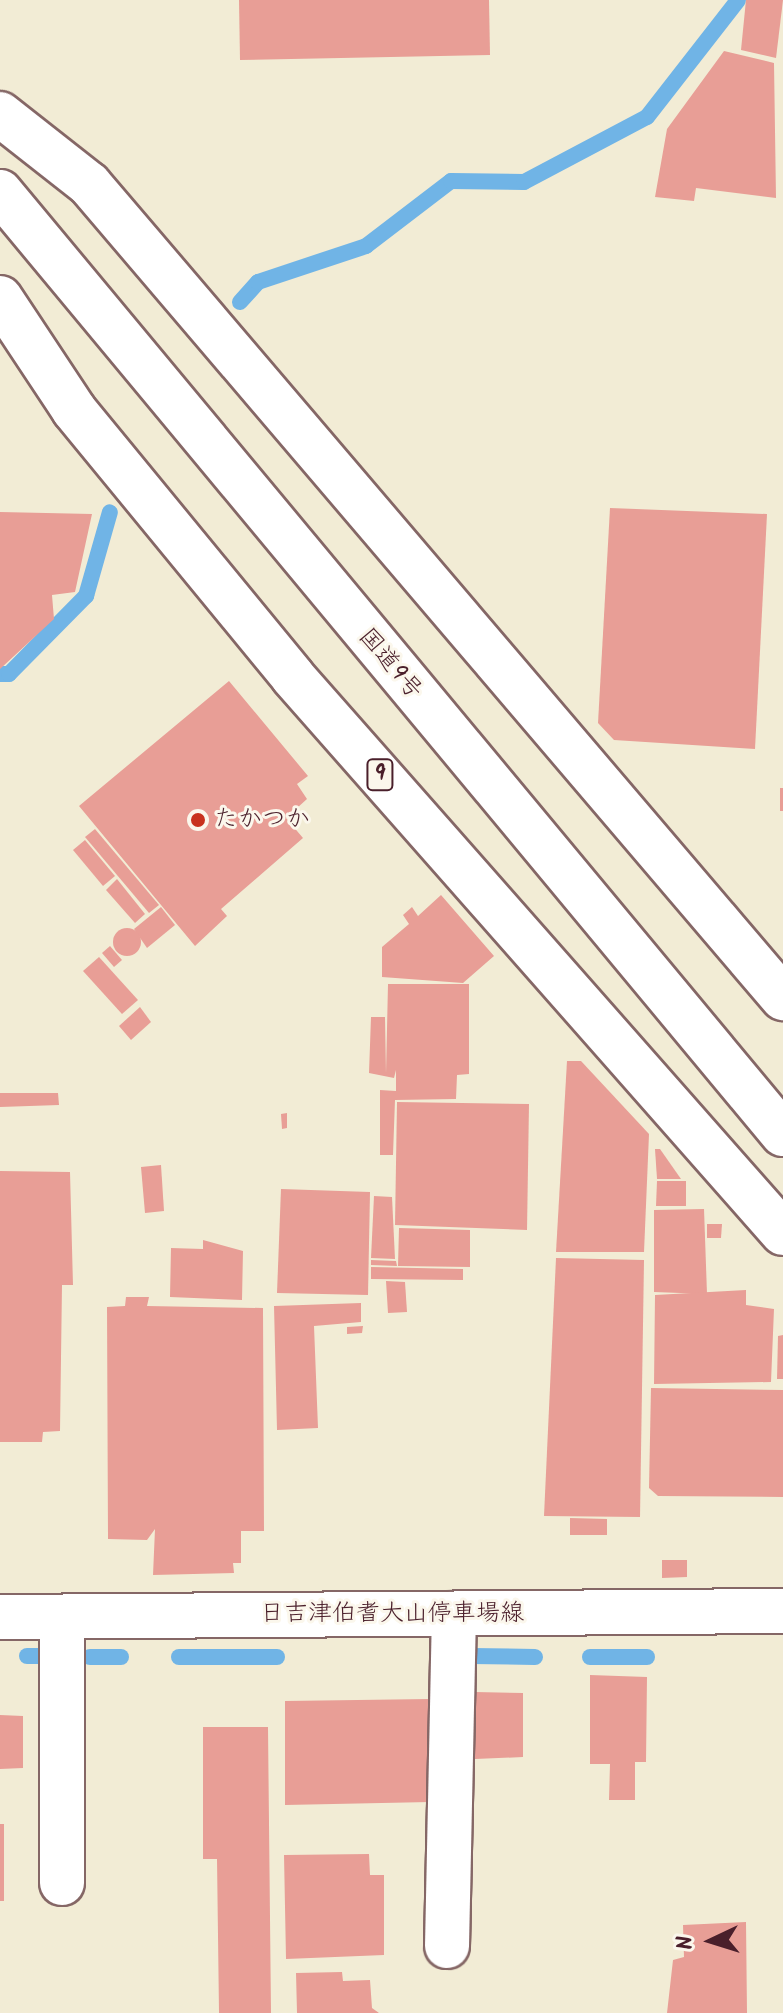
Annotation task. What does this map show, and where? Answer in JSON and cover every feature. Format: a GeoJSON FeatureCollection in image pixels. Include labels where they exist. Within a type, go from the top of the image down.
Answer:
{"type":"FeatureCollection","features":[{"type":"Feature","properties":{"kind":"main road"},"geometry":{"type":"LineString","coordinates":[[0,114],[89,184],[783,998]]}},
{"type":"Feature","properties":{"kind":"main road","name":"国道9号"},"geometry":{"type":"LineString","coordinates":[[0,192],[654,983],[783,1134]]}},
{"type":"Feature","properties":{"kind":"main road","name":"9"},"geometry":{"type":"LineString","coordinates":[[0,298],[74,410],[293,677],[783,1233]]}},
{"type":"Feature","properties":{"kind":"main road","name":"日吉津伯耆大山停車場線"},"geometry":{"type":"LineString","coordinates":[[0,1617],[783,1611]]}},
{"type":"Feature","properties":{"kind":"main road"},"geometry":{"type":"LineString","coordinates":[[447,1946],[454,1614]]}},
{"type":"Feature","properties":{"kind":"main road"},"geometry":{"type":"LineString","coordinates":[[62,1617],[62,1883]]}},
{"type":"Feature","properties":{"kind":"building"},"geometry":{"type":"Polygon","coordinates":[[[239,0],[489,0],[490,55],[240,60],[239,0]]]}},
{"type":"Feature","properties":{"kind":"building"},"geometry":{"type":"Polygon","coordinates":[[[746,0],[783,0],[776,58],[741,50],[746,0]]]}},
{"type":"Feature","properties":{"kind":"building"},"geometry":{"type":"Polygon","coordinates":[[[724,51],[774,63],[776,198],[696,188],[694,201],[655,197],[667,129],[724,51]]]}},
{"type":"Feature","properties":{"kind":"building"},"geometry":{"type":"Polygon","coordinates":[[[610,508],[767,514],[755,749],[614,740],[598,723],[610,508]]]}},
{"type":"Feature","properties":{"kind":"building"},"geometry":{"type":"Polygon","coordinates":[[[0,512],[92,514],[75,592],[52,595],[54,619],[0,669],[0,512]]]}},
{"type":"Feature","properties":{"kind":"building"},"geometry":{"type":"Polygon","coordinates":[[[229,681],[308,776],[297,784],[307,799],[286,818],[303,838],[221,909],[227,916],[195,946],[79,806],[229,681]]]}},
{"type":"Feature","properties":{"kind":"building"},"geometry":{"type":"Polygon","coordinates":[[[780,788],[783,788],[783,811],[780,811],[780,788]]]}},
{"type":"Feature","properties":{"kind":"building"},"geometry":{"type":"Polygon","coordinates":[[[95,829],[159,905],[149,913],[85,837],[95,829]]]}},
{"type":"Feature","properties":{"kind":"building"},"geometry":{"type":"Polygon","coordinates":[[[85,840],[115,876],[103,886],[73,850],[85,840]]]}},
{"type":"Feature","properties":{"kind":"building"},"geometry":{"type":"Polygon","coordinates":[[[117,879],[145,914],[135,923],[106,890],[117,879]]]}},
{"type":"Feature","properties":{"kind":"building"},"geometry":{"type":"Polygon","coordinates":[[[441,895],[494,956],[463,983],[382,977],[382,947],[409,924],[403,915],[412,907],[418,916],[441,895]]]}},
{"type":"Feature","properties":{"kind":"building"},"geometry":{"type":"Polygon","coordinates":[[[161,907],[175,925],[147,948],[134,929],[161,907]]]}},
{"type":"Feature","properties":{"kind":"building"},"geometry":{"type":"Polygon","coordinates":[[[127,928],[137,932],[141,942],[137,952],[127,956],[117,952],[113,942],[117,932],[127,928]]]}},
{"type":"Feature","properties":{"kind":"building"},"geometry":{"type":"Polygon","coordinates":[[[110,946],[122,960],[114,967],[102,953],[110,946]]]}},
{"type":"Feature","properties":{"kind":"building"},"geometry":{"type":"Polygon","coordinates":[[[99,957],[138,1000],[122,1014],[83,971],[99,957]]]}},
{"type":"Feature","properties":{"kind":"building"},"geometry":{"type":"Polygon","coordinates":[[[388,984],[469,984],[469,1074],[457,1075],[456,1099],[395,1100],[393,1155],[380,1155],[380,1090],[396,1091],[396,1070],[394,1078],[369,1073],[371,1017],[385,1017],[386,1074],[388,984]]]}},
{"type":"Feature","properties":{"kind":"building"},"geometry":{"type":"Polygon","coordinates":[[[140,1007],[151,1022],[131,1040],[119,1026],[140,1007]]]}},
{"type":"Feature","properties":{"kind":"building"},"geometry":{"type":"Polygon","coordinates":[[[567,1061],[581,1061],[649,1134],[644,1252],[556,1252],[567,1061]]]}},
{"type":"Feature","properties":{"kind":"building"},"geometry":{"type":"Polygon","coordinates":[[[0,1093],[58,1093],[59,1105],[0,1107],[0,1093]]]}},
{"type":"Feature","properties":{"kind":"building"},"geometry":{"type":"Polygon","coordinates":[[[397,1102],[529,1104],[527,1230],[395,1225],[397,1102]]]}},
{"type":"Feature","properties":{"kind":"building"},"geometry":{"type":"Polygon","coordinates":[[[287,1113],[287,1128],[282,1129],[281,1114],[287,1113]]]}},
{"type":"Feature","properties":{"kind":"building"},"geometry":{"type":"Polygon","coordinates":[[[655,1149],[660,1149],[681,1179],[657,1179],[655,1149]]]}},
{"type":"Feature","properties":{"kind":"building"},"geometry":{"type":"Polygon","coordinates":[[[161,1165],[164,1211],[145,1213],[141,1167],[161,1165]]]}},
{"type":"Feature","properties":{"kind":"building"},"geometry":{"type":"Polygon","coordinates":[[[0,1171],[70,1172],[73,1285],[62,1285],[60,1431],[43,1432],[42,1442],[0,1442],[0,1171]]]}},
{"type":"Feature","properties":{"kind":"building"},"geometry":{"type":"Polygon","coordinates":[[[657,1181],[686,1181],[686,1206],[656,1206],[657,1181]]]}},
{"type":"Feature","properties":{"kind":"building"},"geometry":{"type":"Polygon","coordinates":[[[281,1189],[370,1192],[368,1295],[277,1293],[281,1189]]]}},
{"type":"Feature","properties":{"kind":"building"},"geometry":{"type":"Polygon","coordinates":[[[374,1196],[392,1197],[395,1259],[371,1258],[374,1196]]]}},
{"type":"Feature","properties":{"kind":"building"},"geometry":{"type":"Polygon","coordinates":[[[704,1209],[707,1294],[654,1292],[654,1210],[704,1209]]]}},
{"type":"Feature","properties":{"kind":"building"},"geometry":{"type":"Polygon","coordinates":[[[707,1224],[722,1224],[721,1238],[707,1238],[707,1224]]]}},
{"type":"Feature","properties":{"kind":"building"},"geometry":{"type":"Polygon","coordinates":[[[399,1228],[470,1230],[470,1267],[398,1266],[399,1228]]]}},
{"type":"Feature","properties":{"kind":"building"},"geometry":{"type":"Polygon","coordinates":[[[203,1240],[243,1251],[242,1300],[170,1297],[171,1248],[203,1249],[203,1240]]]}},
{"type":"Feature","properties":{"kind":"building"},"geometry":{"type":"Polygon","coordinates":[[[556,1258],[644,1260],[640,1517],[544,1516],[556,1258]]]}},
{"type":"Feature","properties":{"kind":"building"},"geometry":{"type":"Polygon","coordinates":[[[371,1260],[396,1261],[397,1266],[371,1265],[371,1260]]]}},
{"type":"Feature","properties":{"kind":"building"},"geometry":{"type":"Polygon","coordinates":[[[371,1267],[463,1269],[463,1280],[371,1279],[371,1267]]]}},
{"type":"Feature","properties":{"kind":"building"},"geometry":{"type":"Polygon","coordinates":[[[386,1281],[405,1282],[407,1312],[388,1313],[386,1281]]]}},
{"type":"Feature","properties":{"kind":"building"},"geometry":{"type":"Polygon","coordinates":[[[746,1290],[746,1305],[774,1309],[771,1382],[654,1384],[655,1295],[746,1290]]]}},
{"type":"Feature","properties":{"kind":"building"},"geometry":{"type":"Polygon","coordinates":[[[126,1297],[149,1297],[147,1306],[263,1308],[264,1531],[241,1531],[241,1563],[233,1563],[234,1573],[153,1575],[155,1529],[147,1540],[108,1539],[107,1307],[125,1306],[126,1297]]]}},
{"type":"Feature","properties":{"kind":"building"},"geometry":{"type":"Polygon","coordinates":[[[361,1303],[361,1322],[314,1326],[318,1428],[277,1430],[274,1306],[361,1303]]]}},
{"type":"Feature","properties":{"kind":"building"},"geometry":{"type":"Polygon","coordinates":[[[363,1326],[362,1333],[347,1334],[347,1327],[363,1326]]]}},
{"type":"Feature","properties":{"kind":"building"},"geometry":{"type":"Polygon","coordinates":[[[783,1335],[783,1379],[777,1379],[778,1336],[783,1335]]]}},
{"type":"Feature","properties":{"kind":"building"},"geometry":{"type":"Polygon","coordinates":[[[651,1388],[783,1390],[783,1497],[658,1496],[649,1488],[651,1388]]]}},
{"type":"Feature","properties":{"kind":"building"},"geometry":{"type":"Polygon","coordinates":[[[570,1518],[607,1519],[607,1535],[570,1535],[570,1518]]]}},
{"type":"Feature","properties":{"kind":"building"},"geometry":{"type":"Polygon","coordinates":[[[662,1560],[687,1560],[687,1577],[662,1578],[662,1560]]]}},
{"type":"Feature","properties":{"kind":"building"},"geometry":{"type":"Polygon","coordinates":[[[590,1675],[647,1677],[646,1762],[635,1762],[635,1800],[609,1800],[610,1764],[590,1764],[590,1675]]]}},
{"type":"Feature","properties":{"kind":"building"},"geometry":{"type":"Polygon","coordinates":[[[475,1692],[523,1693],[523,1757],[475,1759],[475,1692]]]}},
{"type":"Feature","properties":{"kind":"building"},"geometry":{"type":"Polygon","coordinates":[[[430,1699],[430,1802],[285,1805],[285,1701],[430,1699]]]}},
{"type":"Feature","properties":{"kind":"building"},"geometry":{"type":"Polygon","coordinates":[[[0,1715],[23,1716],[23,1768],[0,1769],[0,1715]]]}},
{"type":"Feature","properties":{"kind":"building"},"geometry":{"type":"Polygon","coordinates":[[[203,1727],[268,1727],[271,2013],[219,2013],[217,1859],[203,1859],[203,1727]]]}},
{"type":"Feature","properties":{"kind":"building"},"geometry":{"type":"Polygon","coordinates":[[[0,1824],[4,1824],[4,1901],[0,1901],[0,1824]]]}},
{"type":"Feature","properties":{"kind":"building"},"geometry":{"type":"Polygon","coordinates":[[[369,1854],[370,1875],[384,1875],[384,1955],[286,1959],[284,1855],[369,1854]]]}},
{"type":"Feature","properties":{"kind":"building"},"geometry":{"type":"Polygon","coordinates":[[[746,1922],[747,2013],[667,2013],[673,1960],[684,1957],[683,1925],[746,1922]]]}},
{"type":"Feature","properties":{"kind":"building"},"geometry":{"type":"Polygon","coordinates":[[[342,1972],[343,1981],[370,1980],[372,2008],[379,2013],[297,2013],[296,1973],[342,1972]]]}},
{"type":"Feature","properties":{"kind":"waterway"},"geometry":{"type":"LineString","coordinates":[[240,302],[258,282],[366,246],[451,181],[524,182],[647,117],[738,0]]}},
{"type":"Feature","properties":{"kind":"waterway"},"geometry":{"type":"LineString","coordinates":[[0,674],[9,674],[86,596],[110,512]]}},
{"type":"Feature","properties":{"kind":"waterway"},"geometry":{"type":"LineString","coordinates":[[27,1656],[39,1656]]}},
{"type":"Feature","properties":{"kind":"waterway"},"geometry":{"type":"LineString","coordinates":[[471,1656],[535,1657]]}},
{"type":"Feature","properties":{"kind":"waterway"},"geometry":{"type":"LineString","coordinates":[[90,1657],[121,1657]]}},
{"type":"Feature","properties":{"kind":"waterway"},"geometry":{"type":"LineString","coordinates":[[179,1657],[277,1657]]}},
{"type":"Feature","properties":{"kind":"waterway"},"geometry":{"type":"LineString","coordinates":[[590,1657],[647,1657]]}},
{"type":"Feature","properties":{"kind":"place","name":"たかつか"},"geometry":{"type":"Point","coordinates":[198,820]}}]}
